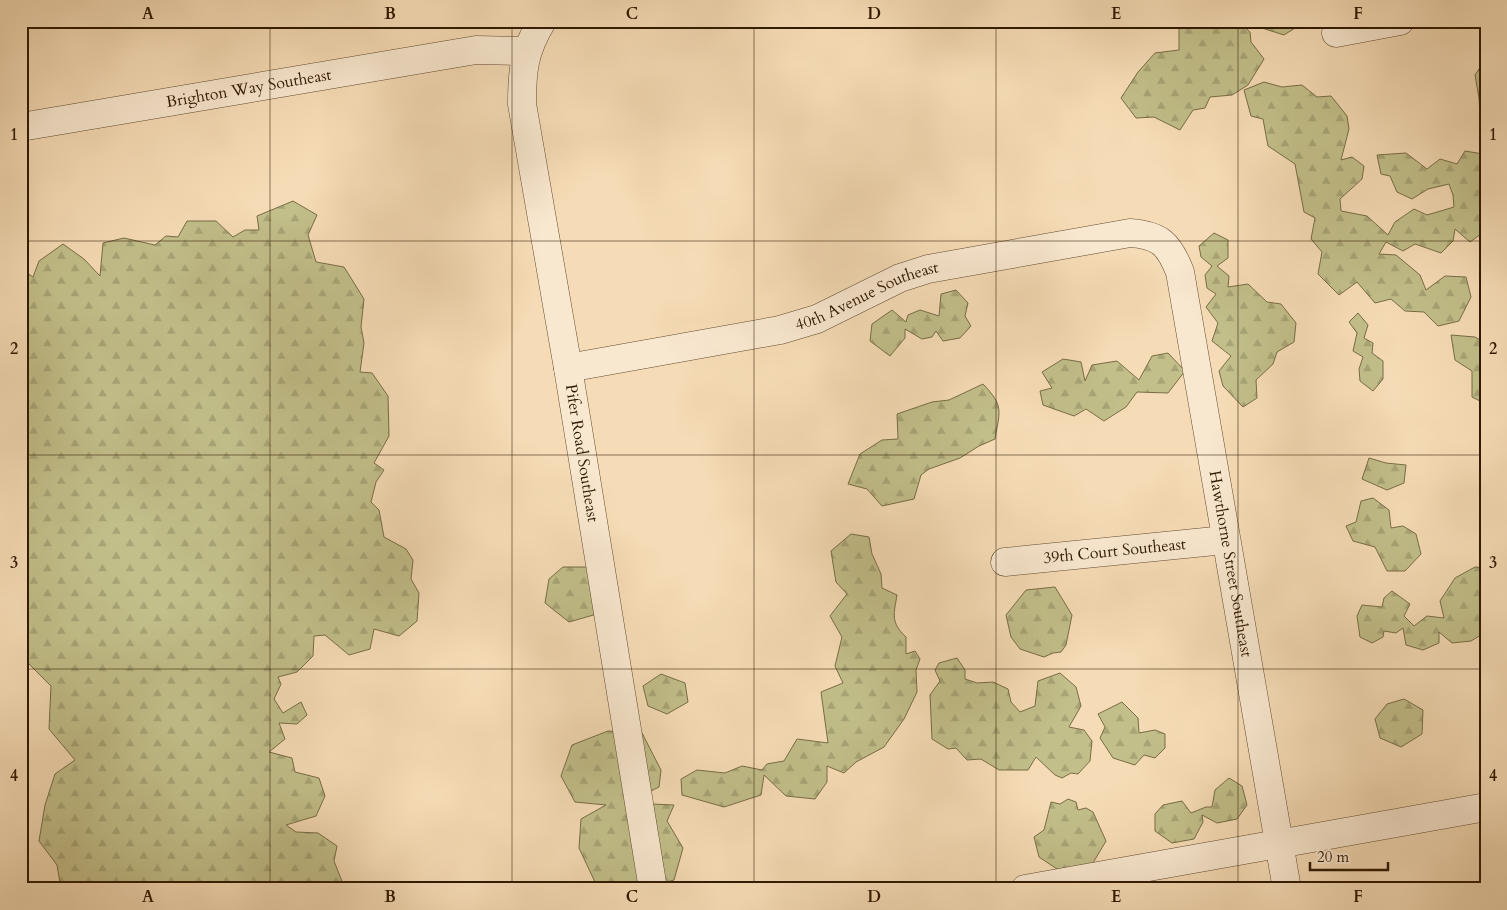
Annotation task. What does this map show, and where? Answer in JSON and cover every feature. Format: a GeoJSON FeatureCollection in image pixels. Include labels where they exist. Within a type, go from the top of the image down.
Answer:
{"type":"FeatureCollection","features":[{"type":"Feature","properties":{"kind":"street","name":"Pifer Road Southeast"},"geometry":{"type":"LineString","coordinates":[[542,21],[527,51],[522,68],[522,104],[568,368],[652,889]]}},
{"type":"Feature","properties":{"kind":"street"},"geometry":{"type":"LineString","coordinates":[[1336,33],[1400,21]]}},
{"type":"Feature","properties":{"kind":"street","name":"Brighton Way Southeast"},"geometry":{"type":"LineString","coordinates":[[21,127],[476,50],[527,51]]}},
{"type":"Feature","properties":{"kind":"street","name":"40th Avenue Southeast"},"geometry":{"type":"LineString","coordinates":[[568,368],[780,330],[817,319],[900,278],[928,269],[1130,233],[1149,234],[1165,243]]}},
{"type":"Feature","properties":{"kind":"street","name":"Hawthorne Street Southeast"},"geometry":{"type":"LineString","coordinates":[[1165,243],[1174,256],[1180,272],[1287,889]]}},
{"type":"Feature","properties":{"kind":"street","name":"39th Court Southeast"},"geometry":{"type":"LineString","coordinates":[[1005,562],[1225,540]]}},
{"type":"Feature","properties":{"kind":"street"},"geometry":{"type":"LineString","coordinates":[[1025,889],[1486,808]]}},
{"type":"Feature","properties":{"kind":"green space"},"geometry":{"type":"Polygon","coordinates":[[[1179,21],[1212,25],[1218,21],[1239,21],[1250,32],[1251,42],[1264,59],[1248,85],[1232,95],[1210,97],[1205,108],[1193,110],[1180,130],[1154,117],[1136,118],[1121,98],[1138,72],[1155,53],[1179,50],[1179,21]]]}},
{"type":"Feature","properties":{"kind":"green space"},"geometry":{"type":"Polygon","coordinates":[[[1259,21],[1306,21],[1284,35],[1262,28],[1259,21]]]}},
{"type":"Feature","properties":{"kind":"green space"},"geometry":{"type":"Polygon","coordinates":[[[1481,66],[1486,69],[1486,130],[1480,115],[1475,75],[1481,66]]]}},
{"type":"Feature","properties":{"kind":"green space"},"geometry":{"type":"Polygon","coordinates":[[[1264,82],[1282,87],[1302,85],[1317,97],[1331,96],[1347,116],[1349,129],[1341,160],[1352,157],[1364,166],[1362,179],[1340,199],[1341,211],[1367,216],[1388,235],[1395,222],[1414,209],[1427,215],[1454,207],[1453,195],[1449,184],[1428,189],[1412,199],[1397,192],[1390,176],[1381,174],[1377,155],[1406,153],[1427,169],[1440,159],[1457,164],[1465,151],[1483,154],[1486,134],[1486,238],[1481,234],[1470,242],[1455,229],[1453,241],[1441,253],[1415,244],[1403,251],[1386,242],[1379,254],[1396,255],[1420,275],[1426,290],[1445,276],[1466,277],[1471,297],[1459,321],[1438,326],[1424,312],[1405,311],[1391,299],[1375,303],[1357,282],[1339,295],[1318,274],[1322,252],[1311,239],[1315,218],[1304,212],[1295,164],[1268,146],[1263,119],[1251,116],[1244,90],[1264,82]]]}},
{"type":"Feature","properties":{"kind":"green space"},"geometry":{"type":"Polygon","coordinates":[[[293,201],[317,215],[308,235],[316,262],[344,267],[364,299],[361,327],[364,343],[360,372],[372,373],[388,396],[389,436],[374,463],[384,470],[376,482],[371,502],[379,510],[384,537],[406,549],[413,560],[411,579],[419,593],[417,621],[399,636],[374,629],[370,649],[349,655],[325,635],[314,636],[313,656],[297,672],[278,677],[281,684],[274,699],[283,713],[301,702],[307,715],[297,724],[279,723],[285,739],[269,752],[292,758],[295,772],[319,778],[325,796],[316,816],[286,825],[296,832],[318,833],[337,846],[334,861],[345,889],[61,889],[57,865],[39,841],[45,805],[55,774],[75,760],[49,729],[51,686],[27,662],[21,677],[21,269],[33,277],[39,261],[63,244],[84,259],[100,276],[103,243],[124,238],[155,245],[166,236],[178,237],[187,221],[216,221],[233,237],[245,230],[259,230],[257,216],[293,201]]]}},
{"type":"Feature","properties":{"kind":"green space"},"geometry":{"type":"Polygon","coordinates":[[[1214,233],[1228,240],[1228,258],[1217,266],[1229,276],[1228,287],[1248,284],[1267,302],[1281,304],[1296,323],[1294,342],[1277,352],[1273,364],[1256,380],[1257,398],[1243,407],[1223,386],[1219,371],[1231,356],[1212,341],[1218,323],[1206,307],[1216,294],[1207,288],[1205,275],[1212,266],[1201,257],[1199,246],[1214,233]]]}},
{"type":"Feature","properties":{"kind":"green space"},"geometry":{"type":"Polygon","coordinates":[[[956,290],[968,303],[965,316],[971,326],[960,338],[943,341],[936,331],[932,337],[922,339],[905,329],[905,338],[890,356],[870,341],[872,324],[892,310],[906,322],[908,315],[920,310],[939,316],[941,294],[956,290]]]}},
{"type":"Feature","properties":{"kind":"green space"},"geometry":{"type":"Polygon","coordinates":[[[1358,313],[1368,325],[1364,338],[1373,343],[1372,353],[1383,361],[1383,379],[1373,391],[1360,381],[1359,369],[1363,357],[1353,351],[1357,333],[1349,322],[1358,313]]]}},
{"type":"Feature","properties":{"kind":"green space"},"geometry":{"type":"Polygon","coordinates":[[[1451,335],[1475,337],[1486,343],[1486,404],[1472,397],[1472,371],[1455,360],[1451,335]]]}},
{"type":"Feature","properties":{"kind":"green space"},"geometry":{"type":"Polygon","coordinates":[[[1168,353],[1185,371],[1168,393],[1137,392],[1126,407],[1104,421],[1086,409],[1074,416],[1043,405],[1040,391],[1052,388],[1042,372],[1063,359],[1081,362],[1085,381],[1092,365],[1117,361],[1139,380],[1152,356],[1168,353]]]}},
{"type":"Feature","properties":{"kind":"green space"},"geometry":{"type":"Polygon","coordinates":[[[983,384],[990,391],[999,409],[995,439],[960,458],[929,469],[921,475],[914,499],[882,506],[867,489],[848,484],[860,454],[882,440],[898,439],[897,414],[932,402],[949,400],[983,384]]]}},
{"type":"Feature","properties":{"kind":"green space"},"geometry":{"type":"Polygon","coordinates":[[[1369,458],[1386,463],[1406,465],[1404,483],[1387,490],[1362,479],[1369,458]]]}},
{"type":"Feature","properties":{"kind":"green space"},"geometry":{"type":"Polygon","coordinates":[[[1373,498],[1389,510],[1391,528],[1403,526],[1416,534],[1421,554],[1405,571],[1387,571],[1375,547],[1353,541],[1346,526],[1356,522],[1361,501],[1373,498]]]}},
{"type":"Feature","properties":{"kind":"green space"},"geometry":{"type":"Polygon","coordinates":[[[851,534],[869,537],[872,554],[881,574],[882,588],[897,595],[894,618],[897,627],[906,637],[906,654],[915,651],[920,659],[916,670],[917,692],[904,719],[884,747],[856,762],[844,773],[827,766],[827,782],[815,799],[786,796],[764,775],[761,795],[724,807],[682,795],[681,779],[697,770],[725,773],[742,766],[762,770],[767,764],[784,761],[797,739],[828,743],[821,692],[843,683],[835,666],[842,637],[830,616],[847,594],[836,582],[831,551],[851,534]]]}},
{"type":"Feature","properties":{"kind":"green space"},"geometry":{"type":"Polygon","coordinates":[[[563,567],[587,567],[597,614],[569,622],[545,603],[549,579],[563,567]]]}},
{"type":"Feature","properties":{"kind":"green space"},"geometry":{"type":"Polygon","coordinates":[[[1475,567],[1486,568],[1486,632],[1471,641],[1452,643],[1439,632],[1439,643],[1423,650],[1406,645],[1403,628],[1396,633],[1384,631],[1383,637],[1372,643],[1360,637],[1357,616],[1362,605],[1382,607],[1384,598],[1392,591],[1410,604],[1404,616],[1414,626],[1427,616],[1444,618],[1440,601],[1455,578],[1475,567]]]}},
{"type":"Feature","properties":{"kind":"green space"},"geometry":{"type":"Polygon","coordinates":[[[1055,587],[1072,615],[1066,645],[1061,652],[1044,657],[1020,649],[1011,637],[1006,615],[1026,590],[1055,587]]]}},
{"type":"Feature","properties":{"kind":"green space"},"geometry":{"type":"Polygon","coordinates":[[[957,658],[965,670],[965,679],[977,683],[993,682],[1008,689],[1011,702],[1020,712],[1035,706],[1038,681],[1060,673],[1076,687],[1081,706],[1069,727],[1084,730],[1092,741],[1090,761],[1078,774],[1071,773],[1062,778],[1055,775],[1036,757],[1028,770],[999,770],[981,759],[967,760],[956,748],[948,749],[932,739],[930,695],[940,681],[935,670],[939,663],[957,658]]]}},
{"type":"Feature","properties":{"kind":"green space"},"geometry":{"type":"Polygon","coordinates":[[[661,674],[685,683],[688,702],[667,714],[648,706],[643,686],[661,674]]]}},
{"type":"Feature","properties":{"kind":"green space"},"geometry":{"type":"Polygon","coordinates":[[[1404,699],[1423,710],[1422,734],[1401,747],[1380,738],[1375,719],[1387,704],[1404,699]]]}},
{"type":"Feature","properties":{"kind":"green space"},"geometry":{"type":"Polygon","coordinates":[[[1122,702],[1138,718],[1139,733],[1155,730],[1165,734],[1165,748],[1155,758],[1144,755],[1135,765],[1113,758],[1100,738],[1105,727],[1098,714],[1122,702]]]}},
{"type":"Feature","properties":{"kind":"green space"},"geometry":{"type":"Polygon","coordinates":[[[608,731],[642,733],[661,770],[659,787],[627,803],[674,805],[667,821],[683,848],[674,880],[652,886],[634,888],[617,887],[595,882],[579,848],[581,819],[606,805],[575,802],[561,776],[572,745],[608,731]]]}},
{"type":"Feature","properties":{"kind":"green space"},"geometry":{"type":"Polygon","coordinates":[[[1229,778],[1242,786],[1247,805],[1237,819],[1217,823],[1202,815],[1203,822],[1194,839],[1172,843],[1155,831],[1155,814],[1163,805],[1182,801],[1191,813],[1206,807],[1212,807],[1215,790],[1229,778]]]}},
{"type":"Feature","properties":{"kind":"green space"},"geometry":{"type":"Polygon","coordinates":[[[1068,799],[1076,802],[1078,810],[1086,808],[1093,812],[1106,841],[1090,868],[1063,873],[1039,857],[1034,837],[1044,830],[1051,802],[1060,804],[1068,799]]]}}]}
